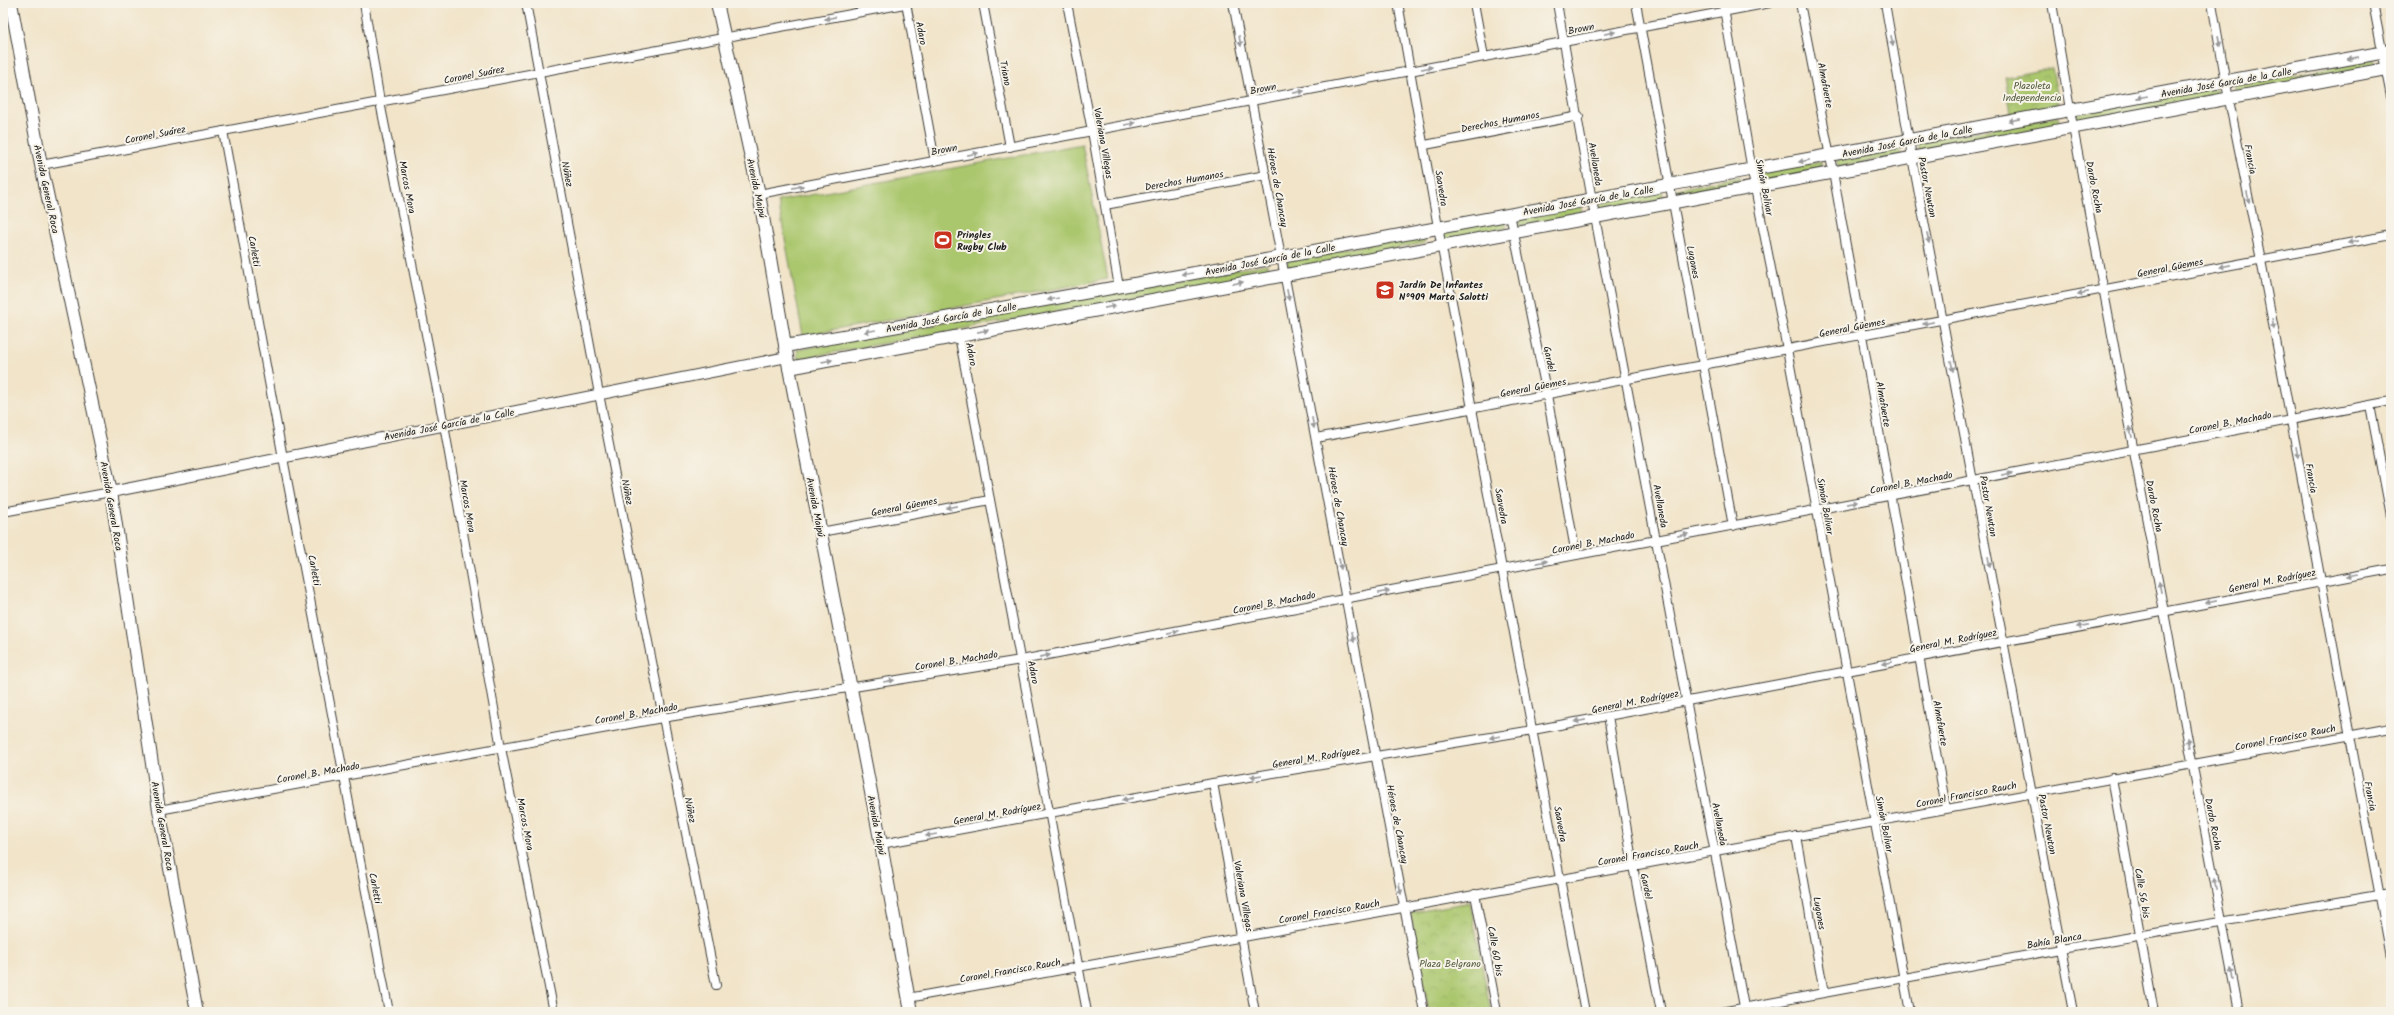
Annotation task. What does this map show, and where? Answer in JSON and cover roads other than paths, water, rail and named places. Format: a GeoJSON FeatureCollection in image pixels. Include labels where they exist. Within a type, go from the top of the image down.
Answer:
{"type":"FeatureCollection","features":[{"type":"Feature","properties":{"kind":"main road","name":"Avenida General Roca"},"geometry":{"type":"LineString","coordinates":[[11,3],[41,165],[111,492],[159,810],[197,1012]]}},
{"type":"Feature","properties":{"kind":"main road","name":"Avenida Maipú"},"geometry":{"type":"LineString","coordinates":[[717,3],[723,38],[759,194],[787,357],[881,844],[911,1012]]}},
{"type":"Feature","properties":{"kind":"main road","name":"Avenida José García de la Calle"},"geometry":{"type":"LineString","coordinates":[[787,357],[1119,287],[1438,227],[1752,171],[2070,109],[2386,52]]}},
{"type":"Feature","properties":{"kind":"main road","name":"Avenida José García de la Calle"},"geometry":{"type":"LineString","coordinates":[[787,357],[959,336],[1283,274],[1755,188],[1912,156],[2229,100],[2388,68]]}},
{"type":"Feature","properties":{"kind":"street","name":"Marcos Mora"},"geometry":{"type":"LineString","coordinates":[[364,3],[380,102],[444,425],[501,748],[554,1012]]}},
{"type":"Feature","properties":{"kind":"street","name":"Núñez"},"geometry":{"type":"LineString","coordinates":[[526,3],[599,394],[662,718],[716,984]]}},
{"type":"Feature","properties":{"kind":"street","name":"Coronel Suárez"},"geometry":{"type":"LineString","coordinates":[[41,165],[907,3]]}},
{"type":"Feature","properties":{"kind":"street","name":"Adaro"},"geometry":{"type":"LineString","coordinates":[[907,3],[935,161]]}},
{"type":"Feature","properties":{"kind":"street","name":"Triano"},"geometry":{"type":"LineString","coordinates":[[983,3],[1010,147]]}},
{"type":"Feature","properties":{"kind":"street","name":"Valeriana Villegas"},"geometry":{"type":"LineString","coordinates":[[1066,3],[1092,131],[1119,287]]}},
{"type":"Feature","properties":{"kind":"street","name":"Héroes de Chancay"},"geometry":{"type":"LineString","coordinates":[[1233,3],[1266,175],[1283,274],[1316,438],[1403,907],[1424,1012]]}},
{"type":"Feature","properties":{"kind":"street","name":"Saavedra"},"geometry":{"type":"LineString","coordinates":[[1398,3],[1425,145],[1438,227],[1474,409],[1585,1012]]}},
{"type":"Feature","properties":{"kind":"street"},"geometry":{"type":"LineString","coordinates":[[1474,3],[1484,57]]}},
{"type":"Feature","properties":{"kind":"street","name":"Avellaneda"},"geometry":{"type":"LineString","coordinates":[[1557,3],[1595,217],[1745,1010]]}},
{"type":"Feature","properties":{"kind":"street","name":"Lugones"},"geometry":{"type":"LineString","coordinates":[[1636,3],[1733,526]]}},
{"type":"Feature","properties":{"kind":"street","name":"Simón Bolívar"},"geometry":{"type":"LineString","coordinates":[[1723,3],[1755,188],[1787,349],[1910,1012]]}},
{"type":"Feature","properties":{"kind":"street","name":"Brown"},"geometry":{"type":"LineString","coordinates":[[759,194],[1770,3]]}},
{"type":"Feature","properties":{"kind":"street","name":"Almafuerte"},"geometry":{"type":"LineString","coordinates":[[1800,3],[1833,172],[1946,808]]}},
{"type":"Feature","properties":{"kind":"street","name":"Pastor Newton"},"geometry":{"type":"LineString","coordinates":[[1885,3],[1909,140],[1974,480],[2072,1012]]}},
{"type":"Feature","properties":{"kind":"street","name":"Dardo Rocha"},"geometry":{"type":"LineString","coordinates":[[2052,3],[2073,127],[2105,289],[2239,1012]]}},
{"type":"Feature","properties":{"kind":"street","name":"Francia"},"geometry":{"type":"LineString","coordinates":[[2212,3],[2391,956]]}},
{"type":"Feature","properties":{"kind":"street"},"geometry":{"type":"LineString","coordinates":[[2373,3],[2386,52],[2391,97]]}},
{"type":"Feature","properties":{"kind":"street","name":"Derechos Humanos"},"geometry":{"type":"LineString","coordinates":[[1425,145],[1578,116]]}},
{"type":"Feature","properties":{"kind":"street","name":"Carletti"},"geometry":{"type":"LineString","coordinates":[[223,131],[283,458],[389,1012]]}},
{"type":"Feature","properties":{"kind":"street","name":"Derechos Humanos"},"geometry":{"type":"LineString","coordinates":[[1105,205],[1266,175]]}},
{"type":"Feature","properties":{"kind":"street","name":"Gardel"},"geometry":{"type":"LineString","coordinates":[[1510,214],[1547,395],[1576,555]]}},
{"type":"Feature","properties":{"kind":"street","name":"General Güemes"},"geometry":{"type":"LineString","coordinates":[[1316,438],[2391,235]]}},
{"type":"Feature","properties":{"kind":"street","name":"Adaro"},"geometry":{"type":"LineString","coordinates":[[959,336],[1087,1012]]}},
{"type":"Feature","properties":{"kind":"street","name":"Avenida José García de la Calle"},"geometry":{"type":"LineString","coordinates":[[111,492],[787,357]]}},
{"type":"Feature","properties":{"kind":"street","name":"Coronel B. Machado"},"geometry":{"type":"LineString","coordinates":[[159,810],[345,778],[662,718],[851,686],[1021,660],[2391,401]]}},
{"type":"Feature","properties":{"kind":"street"},"geometry":{"type":"LineString","coordinates":[[2370,405],[2391,516]]}},
{"type":"Feature","properties":{"kind":"street"},"geometry":{"type":"LineString","coordinates":[[3,512],[111,492]]}},
{"type":"Feature","properties":{"kind":"street","name":"General Güemes"},"geometry":{"type":"LineString","coordinates":[[821,532],[990,500]]}},
{"type":"Feature","properties":{"kind":"street","name":"General M. Rodríguez"},"geometry":{"type":"LineString","coordinates":[[881,844],[1213,783],[1533,730],[2391,569]]}},
{"type":"Feature","properties":{"kind":"street","name":"Gardel"},"geometry":{"type":"LineString","coordinates":[[1608,716],[1633,866],[1661,1012]]}},
{"type":"Feature","properties":{"kind":"street","name":"Coronel Francisco Rauch"},"geometry":{"type":"LineString","coordinates":[[908,998],[1079,968],[2032,792],[2391,728]]}},
{"type":"Feature","properties":{"kind":"street","name":"Calle 56 bis"},"geometry":{"type":"LineString","coordinates":[[2112,778],[2154,1012]]}},
{"type":"Feature","properties":{"kind":"street","name":"Valeriana Villegas"},"geometry":{"type":"LineString","coordinates":[[1213,783],[1255,1012]]}},
{"type":"Feature","properties":{"kind":"street","name":"Lugones"},"geometry":{"type":"LineString","coordinates":[[1796,836],[1824,993]]}},
{"type":"Feature","properties":{"kind":"street","name":"Bahía Blanca"},"geometry":{"type":"LineString","coordinates":[[1721,1012],[1745,1010],[1824,993],[2061,949],[2391,893]]}},
{"type":"Feature","properties":{"kind":"street","name":"Calle 60 bis"},"geometry":{"type":"LineString","coordinates":[[1475,894],[1497,1012]]}},
{"type":"Feature","properties":{"kind":"place","name":"Pringles Rugby Club"},"geometry":{"type":"Point","coordinates":[943,240]}},
{"type":"Feature","properties":{"kind":"place","name":"Jardín De Infantes Nº909 Marta Salotti"},"geometry":{"type":"Point","coordinates":[1385,290]}},
{"type":"Feature","properties":{"kind":"park label","name":"Plazoleta Independencia"},"geometry":{"type":"Point","coordinates":[2032,90]}},
{"type":"Feature","properties":{"kind":"park label","name":"Plaza Belgrano"},"geometry":{"type":"Point","coordinates":[1450,963]}}]}
